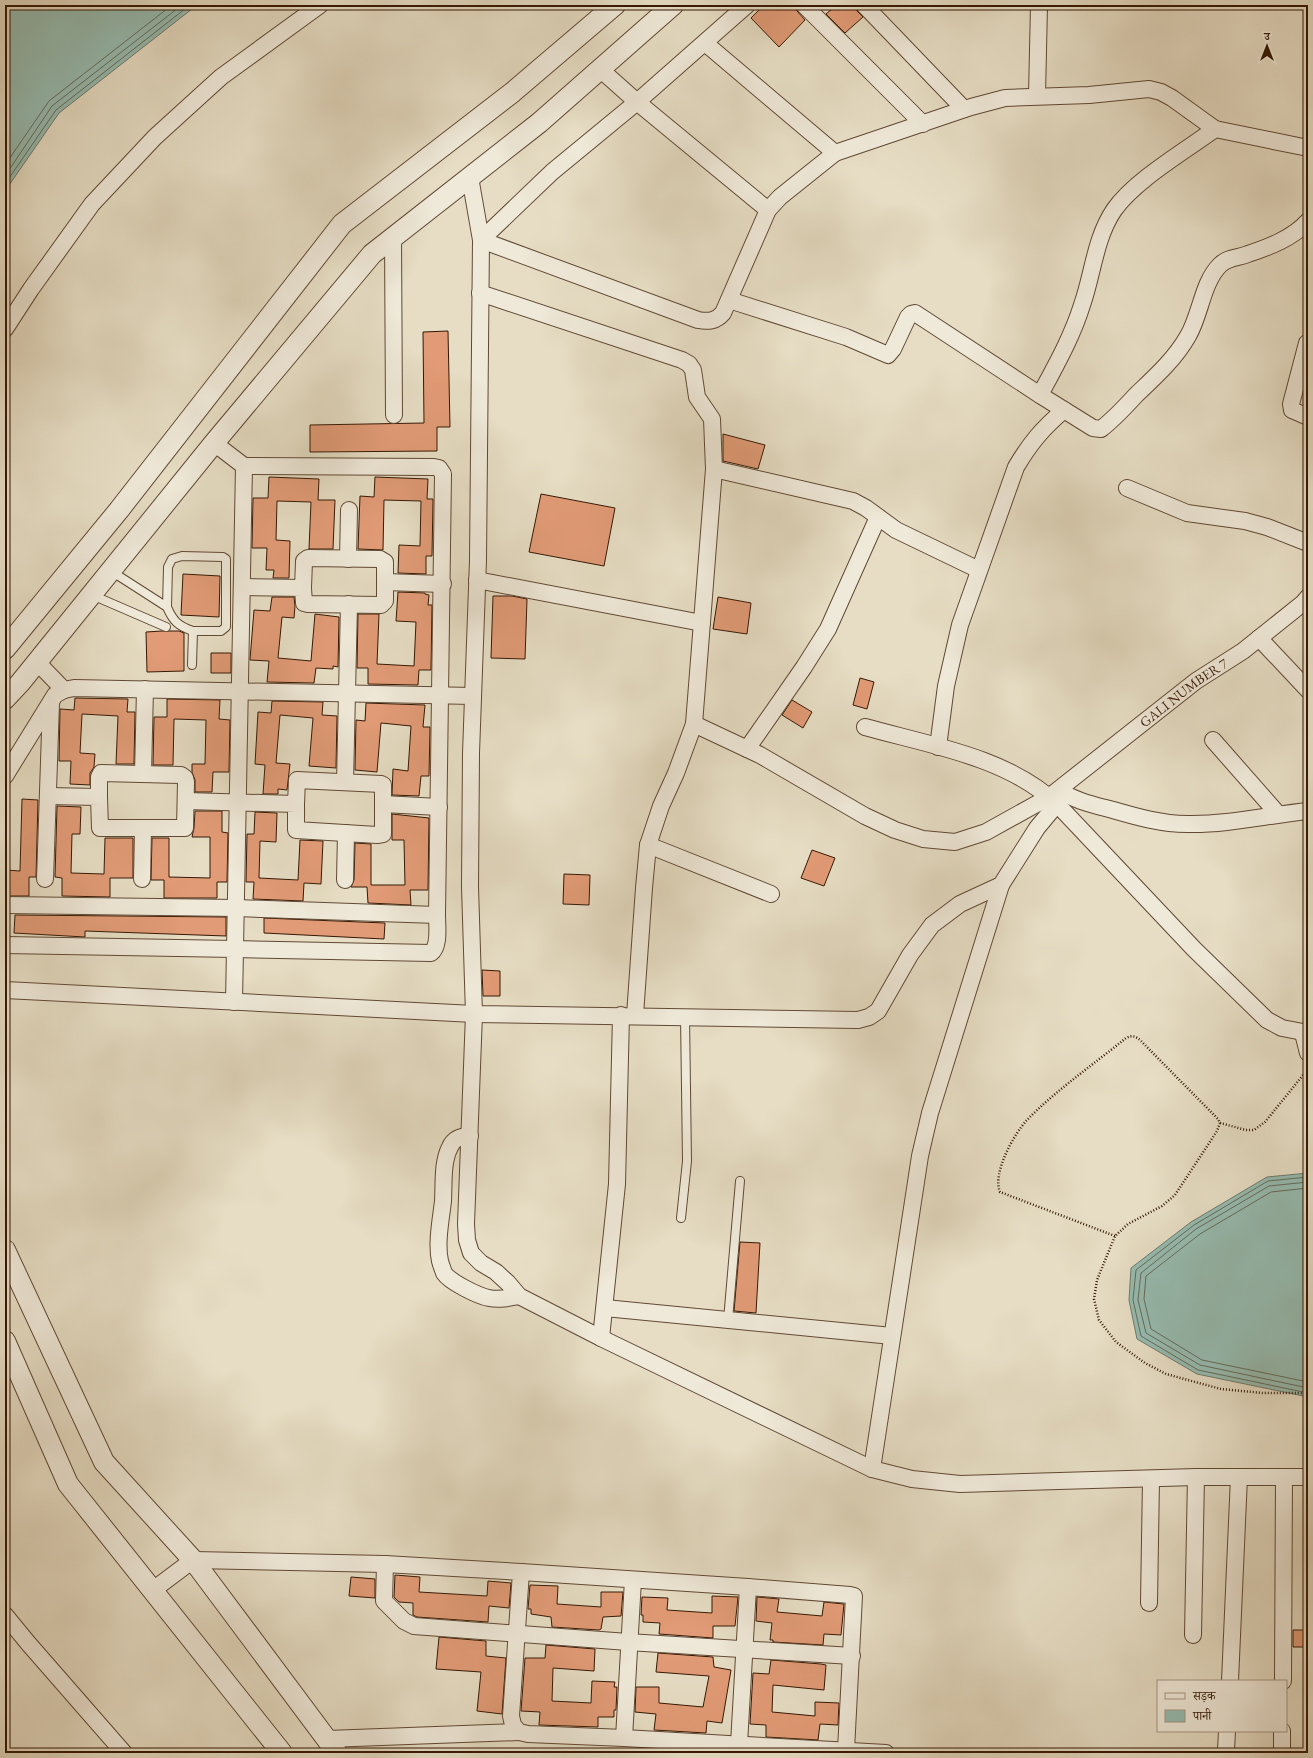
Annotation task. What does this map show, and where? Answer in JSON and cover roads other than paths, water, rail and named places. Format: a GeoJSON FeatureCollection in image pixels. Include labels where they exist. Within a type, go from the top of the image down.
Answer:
{"type":"FeatureCollection","features":[{"type":"Feature","properties":{"kind":"street"},"geometry":{"type":"LineString","coordinates":[[5,329],[31,289],[92,204],[155,137],[221,77],[320,5]]}},
{"type":"Feature","properties":{"kind":"street"},"geometry":{"type":"LineString","coordinates":[[5,649],[119,510],[342,224],[513,92],[615,5]]}},
{"type":"Feature","properties":{"kind":"street"},"geometry":{"type":"LineString","coordinates":[[5,699],[37,662],[214,443],[372,254],[539,123],[673,5]]}},
{"type":"Feature","properties":{"kind":"street"},"geometry":{"type":"LineString","coordinates":[[481,240],[552,172],[637,102],[748,5]]}},
{"type":"Feature","properties":{"kind":"street"},"geometry":{"type":"LineString","coordinates":[[804,5],[923,124]]}},
{"type":"Feature","properties":{"kind":"street"},"geometry":{"type":"LineString","coordinates":[[864,5],[964,110]]}},
{"type":"Feature","properties":{"kind":"street"},"geometry":{"type":"LineString","coordinates":[[1037,96],[1039,5]]}},
{"type":"Feature","properties":{"kind":"street"},"geometry":{"type":"LineString","coordinates":[[705,42],[835,154]]}},
{"type":"Feature","properties":{"kind":"street"},"geometry":{"type":"LineString","coordinates":[[600,69],[637,102],[768,210]]}},
{"type":"Feature","properties":{"kind":"street"},"geometry":{"type":"LineString","coordinates":[[481,240],[698,320],[708,322],[718,318],[723,313],[768,210],[780,197],[835,154],[964,110],[1005,98],[1089,95],[1149,89],[1162,92],[1172,98],[1215,129],[1308,148]]}},
{"type":"Feature","properties":{"kind":"street"},"geometry":{"type":"LineString","coordinates":[[1040,395],[1063,353],[1074,328],[1083,303],[1096,252],[1114,210],[1134,187],[1215,129]]}},
{"type":"Feature","properties":{"kind":"street"},"geometry":{"type":"LineString","coordinates":[[470,177],[481,240],[477,580],[473,696],[470,887],[474,1014],[467,1240],[471,1253],[481,1263],[496,1272],[519,1296],[601,1338],[872,1469],[912,1479],[960,1484],[1196,1477],[1308,1477]]}},
{"type":"Feature","properties":{"kind":"street"},"geometry":{"type":"LineString","coordinates":[[729,300],[846,337],[888,355],[893,349],[908,317],[915,313],[1064,410],[1093,428],[1101,429],[1160,372],[1179,351],[1189,336],[1210,280],[1221,264],[1230,258],[1247,255],[1280,242],[1302,228],[1308,221]]}},
{"type":"Feature","properties":{"kind":"street"},"geometry":{"type":"LineString","coordinates":[[393,237],[394,415]]}},
{"type":"Feature","properties":{"kind":"street"},"geometry":{"type":"LineString","coordinates":[[480,293],[682,360],[693,370],[697,397],[712,419],[714,469],[694,724],[676,773],[661,806],[648,845],[628,1015],[617,1184],[601,1338]]}},
{"type":"Feature","properties":{"kind":"street"},"geometry":{"type":"LineString","coordinates":[[1306,343],[1291,404],[1292,410],[1308,417]]}},
{"type":"Feature","properties":{"kind":"street"},"geometry":{"type":"LineString","coordinates":[[938,747],[946,686],[960,625],[1016,467],[1029,445],[1044,428],[1064,410]]}},
{"type":"Feature","properties":{"kind":"street"},"geometry":{"type":"LineString","coordinates":[[5,945],[431,953],[435,950],[438,915],[443,584],[443,474],[439,468],[426,467],[244,466],[214,443]]}},
{"type":"Feature","properties":{"kind":"street"},"geometry":{"type":"LineString","coordinates":[[234,1002],[244,466]]}},
{"type":"Feature","properties":{"kind":"street"},"geometry":{"type":"LineString","coordinates":[[714,469],[840,497],[866,508],[896,530],[979,570]]}},
{"type":"Feature","properties":{"kind":"street"},"geometry":{"type":"LineString","coordinates":[[1127,488],[1187,513],[1245,522],[1286,534],[1308,543]]}},
{"type":"Feature","properties":{"kind":"street"},"geometry":{"type":"LineString","coordinates":[[348,559],[349,510]]}},
{"type":"Feature","properties":{"kind":"street"},"geometry":{"type":"LineString","coordinates":[[747,749],[804,667],[828,629],[878,517]]}},
{"type":"Feature","properties":{"kind":"street"},"geometry":{"type":"LineString","coordinates":[[306,559],[348,559],[383,560],[385,562],[384,601],[381,605],[304,603],[304,561],[306,559]]}},
{"type":"Feature","properties":{"kind":"street"},"geometry":{"type":"LineString","coordinates":[[477,580],[702,623]]}},
{"type":"Feature","properties":{"kind":"street"},"geometry":{"type":"LineString","coordinates":[[384,582],[443,584]]}},
{"type":"Feature","properties":{"kind":"street"},"geometry":{"type":"LineString","coordinates":[[242,587],[303,588]]}},
{"type":"Feature","properties":{"kind":"street","name":"GALI NUMBER 7"},"geometry":{"type":"LineString","coordinates":[[1055,797],[1196,681],[1242,651],[1308,597]]}},
{"type":"Feature","properties":{"kind":"street"},"geometry":{"type":"LineString","coordinates":[[345,782],[349,604]]}},
{"type":"Feature","properties":{"kind":"street"},"geometry":{"type":"LineString","coordinates":[[1259,638],[1308,690]]}},
{"type":"Feature","properties":{"kind":"street"},"geometry":{"type":"LineString","coordinates":[[37,662],[64,690]]}},
{"type":"Feature","properties":{"kind":"street"},"geometry":{"type":"LineString","coordinates":[[5,776],[55,695],[64,690],[74,688],[348,692],[473,696]]}},
{"type":"Feature","properties":{"kind":"street"},"geometry":{"type":"LineString","coordinates":[[143,774],[145,689]]}},
{"type":"Feature","properties":{"kind":"street"},"geometry":{"type":"LineString","coordinates":[[45,879],[51,701]]}},
{"type":"Feature","properties":{"kind":"street"},"geometry":{"type":"LineString","coordinates":[[694,724],[747,749],[865,816],[895,830],[923,839],[955,842],[986,832],[1055,797],[1068,796],[1137,817],[1186,824],[1221,823],[1308,811]]}},
{"type":"Feature","properties":{"kind":"street"},"geometry":{"type":"LineString","coordinates":[[865,726],[984,760],[1055,797],[1194,949],[1268,1020],[1282,1028],[1306,1033],[1308,1053]]}},
{"type":"Feature","properties":{"kind":"street"},"geometry":{"type":"LineString","coordinates":[[1213,740],[1278,814]]}},
{"type":"Feature","properties":{"kind":"street"},"geometry":{"type":"LineString","coordinates":[[101,773],[181,776],[185,778],[186,782],[186,826],[184,829],[100,828],[99,797],[99,777],[101,773]]}},
{"type":"Feature","properties":{"kind":"street"},"geometry":{"type":"LineString","coordinates":[[297,780],[381,784],[383,786],[383,834],[296,830],[296,804],[297,780]]}},
{"type":"Feature","properties":{"kind":"street"},"geometry":{"type":"LineString","coordinates":[[48,796],[99,797]]}},
{"type":"Feature","properties":{"kind":"street"},"geometry":{"type":"LineString","coordinates":[[872,1469],[920,1156],[930,1113],[1001,885],[1055,797]]}},
{"type":"Feature","properties":{"kind":"street"},"geometry":{"type":"LineString","coordinates":[[186,802],[296,804]]}},
{"type":"Feature","properties":{"kind":"street"},"geometry":{"type":"LineString","coordinates":[[383,804],[439,807]]}},
{"type":"Feature","properties":{"kind":"street"},"geometry":{"type":"LineString","coordinates":[[142,829],[142,879]]}},
{"type":"Feature","properties":{"kind":"street"},"geometry":{"type":"LineString","coordinates":[[345,880],[346,833]]}},
{"type":"Feature","properties":{"kind":"street"},"geometry":{"type":"LineString","coordinates":[[648,845],[771,894]]}},
{"type":"Feature","properties":{"kind":"street"},"geometry":{"type":"LineString","coordinates":[[5,990],[474,1014],[628,1015],[858,1020],[869,1017],[878,1011],[910,955],[932,925],[960,904],[1001,885]]}},
{"type":"Feature","properties":{"kind":"street"},"geometry":{"type":"LineString","coordinates":[[5,905],[236,908],[438,915]]}},
{"type":"Feature","properties":{"kind":"street"},"geometry":{"type":"LineString","coordinates":[[470,1136],[456,1138],[450,1146],[446,1160],[439,1243],[440,1260],[445,1274],[457,1284],[474,1293],[488,1298],[506,1299],[519,1296]]}},
{"type":"Feature","properties":{"kind":"street"},"geometry":{"type":"LineString","coordinates":[[5,1250],[104,1462],[193,1560],[332,1746],[519,1732],[528,1734],[739,1744],[786,1750],[846,1750],[886,1753]]}},
{"type":"Feature","properties":{"kind":"street"},"geometry":{"type":"LineString","coordinates":[[605,1308],[892,1336]]}},
{"type":"Feature","properties":{"kind":"street"},"geometry":{"type":"LineString","coordinates":[[5,1341],[68,1484],[282,1753]]}},
{"type":"Feature","properties":{"kind":"street"},"geometry":{"type":"LineString","coordinates":[[1193,1635],[1196,1477]]}},
{"type":"Feature","properties":{"kind":"street"},"geometry":{"type":"LineString","coordinates":[[1230,1680],[1239,1477]]}},
{"type":"Feature","properties":{"kind":"street"},"geometry":{"type":"LineString","coordinates":[[1283,1680],[1284,1478]]}},
{"type":"Feature","properties":{"kind":"street"},"geometry":{"type":"LineString","coordinates":[[1149,1603],[1151,1479]]}},
{"type":"Feature","properties":{"kind":"street"},"geometry":{"type":"LineString","coordinates":[[152,1590],[193,1560],[385,1564],[853,1595],[855,1599],[846,1750]]}},
{"type":"Feature","properties":{"kind":"street"},"geometry":{"type":"LineString","coordinates":[[385,1564],[384,1601],[386,1606],[407,1624],[628,1642],[852,1656]]}},
{"type":"Feature","properties":{"kind":"street"},"geometry":{"type":"LineString","coordinates":[[519,1732],[513,1725],[511,1716],[520,1572]]}},
{"type":"Feature","properties":{"kind":"street"},"geometry":{"type":"LineString","coordinates":[[624,1738],[628,1642],[633,1580]]}},
{"type":"Feature","properties":{"kind":"street"},"geometry":{"type":"LineString","coordinates":[[739,1744],[748,1587]]}},
{"type":"Feature","properties":{"kind":"street"},"geometry":{"type":"LineString","coordinates":[[5,1615],[28,1644],[124,1753]]}},
{"type":"Feature","properties":{"kind":"street"},"geometry":{"type":"LineString","coordinates":[[1226,1750],[1227,1732]]}},
{"type":"Feature","properties":{"kind":"street"},"geometry":{"type":"LineString","coordinates":[[1282,1732],[1282,1753]]}},
{"type":"Feature","properties":{"kind":"lane"},"geometry":{"type":"LineString","coordinates":[[182,556],[226,559],[226,627],[221,631],[193,631],[182,628],[174,622],[167,607],[168,567],[172,559],[182,556]]}},
{"type":"Feature","properties":{"kind":"lane"},"geometry":{"type":"LineString","coordinates":[[110,570],[167,607]]}},
{"type":"Feature","properties":{"kind":"lane"},"geometry":{"type":"LineString","coordinates":[[91,594],[166,628]]}},
{"type":"Feature","properties":{"kind":"lane"},"geometry":{"type":"LineString","coordinates":[[192,664],[193,631]]}},
{"type":"Feature","properties":{"kind":"lane"},"geometry":{"type":"LineString","coordinates":[[681,1218],[687,1162],[685,1016]]}},
{"type":"Feature","properties":{"kind":"lane"},"geometry":{"type":"LineString","coordinates":[[728,1320],[740,1181]]}},
{"type":"Feature","properties":{"kind":"water"},"geometry":{"type":"Polygon","coordinates":[[[5,5],[197,5],[59,113],[5,191],[5,5]]]}},
{"type":"Feature","properties":{"kind":"water"},"geometry":{"type":"Polygon","coordinates":[[[1308,1173],[1308,1397],[1197,1374],[1137,1339],[1129,1300],[1131,1268],[1191,1222],[1267,1177],[1308,1173]]]}}]}
